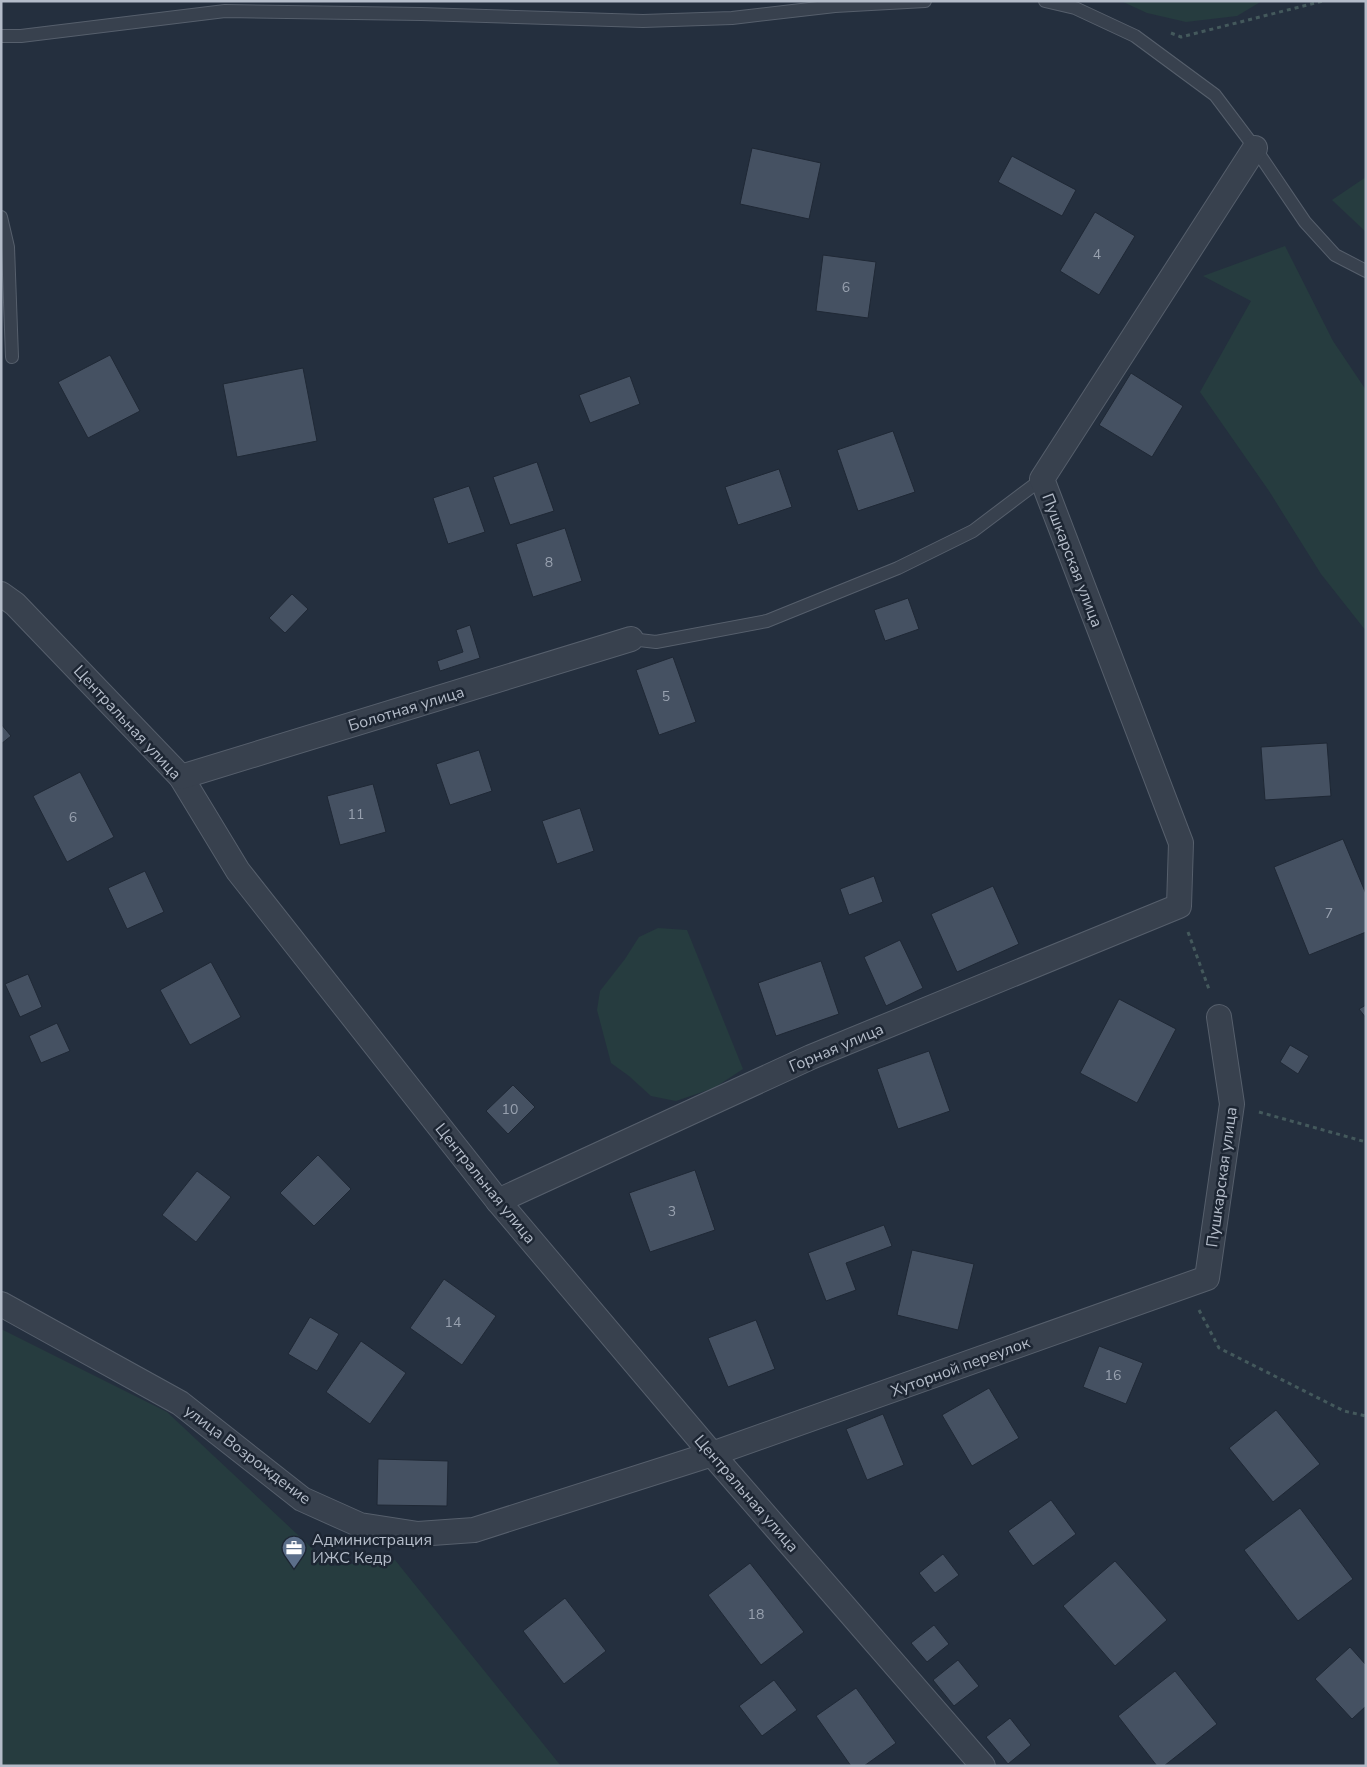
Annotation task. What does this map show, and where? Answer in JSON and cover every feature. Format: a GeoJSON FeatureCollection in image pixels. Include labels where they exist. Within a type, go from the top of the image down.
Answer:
{"type":"FeatureCollection","features":[{"type":"Feature","properties":{"kind":"street","name":"Пушкарская улица"},"geometry":{"type":"LineString","coordinates":[[1179,906],[1180,843],[1042,479],[1226,196],[1255,148]]}},
{"type":"Feature","properties":{"kind":"street","name":"Центральная улица"},"geometry":{"type":"LineString","coordinates":[[1,594],[15,604],[181,777],[238,871],[498,1201],[712,1454],[983,1766]]}},
{"type":"Feature","properties":{"kind":"street","name":"Болотная улица"},"geometry":{"type":"LineString","coordinates":[[181,777],[631,639]]}},
{"type":"Feature","properties":{"kind":"street","name":"Горная улица"},"geometry":{"type":"LineString","coordinates":[[498,1201],[812,1057],[1179,906]]}},
{"type":"Feature","properties":{"kind":"street","name":"Пушкарская улица"},"geometry":{"type":"LineString","coordinates":[[1196,1281],[1232,1104],[1219,1017]]}},
{"type":"Feature","properties":{"kind":"street","name":"Хуторной переулок"},"geometry":{"type":"LineString","coordinates":[[712,1454],[1196,1281]]}},
{"type":"Feature","properties":{"kind":"street","name":"улица Возрождение"},"geometry":{"type":"LineString","coordinates":[[1,1304],[180,1403],[302,1499],[360,1526],[418,1534],[474,1530],[712,1454]]}},
{"type":"Feature","properties":{"kind":"lane"},"geometry":{"type":"LineString","coordinates":[[1,36],[21,36],[225,12],[421,14],[643,21],[732,18],[836,6],[925,1]]}},
{"type":"Feature","properties":{"kind":"lane"},"geometry":{"type":"LineString","coordinates":[[1045,1],[1075,8],[1135,36],[1215,95],[1255,148],[1305,222],[1335,255],[1366,272]]}},
{"type":"Feature","properties":{"kind":"lane"},"geometry":{"type":"LineString","coordinates":[[1,217],[8,247],[12,356]]}},
{"type":"Feature","properties":{"kind":"lane"},"geometry":{"type":"LineString","coordinates":[[631,639],[656,642],[767,621],[898,568],[973,531],[1042,479]]}},
{"type":"Feature","properties":{"kind":"path"},"geometry":{"type":"LineString","coordinates":[[1166,30],[1181,38],[1323,1]]}},
{"type":"Feature","properties":{"kind":"path"},"geometry":{"type":"LineString","coordinates":[[1179,906],[1219,1017]]}},
{"type":"Feature","properties":{"kind":"path"},"geometry":{"type":"LineString","coordinates":[[1232,1104],[1366,1142]]}},
{"type":"Feature","properties":{"kind":"path"},"geometry":{"type":"LineString","coordinates":[[1196,1281],[1219,1348],[1344,1411],[1366,1416]]}},
{"type":"Feature","properties":{"kind":"green space"},"geometry":{"type":"Polygon","coordinates":[[[1121,1],[1262,1],[1237,16],[1186,22],[1147,13],[1121,1]]]}},
{"type":"Feature","properties":{"kind":"green space"},"geometry":{"type":"Polygon","coordinates":[[[1366,177],[1366,232],[1332,200],[1366,177]]]}},
{"type":"Feature","properties":{"kind":"green space"},"geometry":{"type":"Polygon","coordinates":[[[1285,246],[1333,341],[1366,390],[1366,631],[1321,574],[1269,491],[1200,392],[1251,301],[1203,276],[1285,246]]]}},
{"type":"Feature","properties":{"kind":"green space"},"geometry":{"type":"Polygon","coordinates":[[[658,928],[687,930],[743,1069],[714,1088],[676,1101],[651,1096],[611,1063],[597,1010],[600,991],[625,959],[639,937],[658,928]]]}},
{"type":"Feature","properties":{"kind":"green space"},"geometry":{"type":"Polygon","coordinates":[[[1,1329],[167,1412],[331,1566],[395,1560],[561,1766],[1,1766],[1,1329]]]}},
{"type":"Feature","properties":{"kind":"building"},"geometry":{"type":"Polygon","coordinates":[[[752,148],[821,163],[809,219],[740,204],[752,148]]]}},
{"type":"Feature","properties":{"kind":"building"},"geometry":{"type":"Polygon","coordinates":[[[1012,156],[1076,190],[1062,216],[998,182],[1012,156]]]}},
{"type":"Feature","properties":{"kind":"building"},"geometry":{"type":"Polygon","coordinates":[[[1095,212],[1135,236],[1099,295],[1060,271],[1095,212]]]}},
{"type":"Feature","properties":{"kind":"building"},"geometry":{"type":"Polygon","coordinates":[[[823,255],[876,262],[868,318],[816,311],[823,255]]]}},
{"type":"Feature","properties":{"kind":"building"},"geometry":{"type":"Polygon","coordinates":[[[110,355],[140,411],[88,438],[58,382],[110,355]]]}},
{"type":"Feature","properties":{"kind":"building"},"geometry":{"type":"Polygon","coordinates":[[[303,368],[317,441],[237,457],[223,384],[303,368]]]}},
{"type":"Feature","properties":{"kind":"building"},"geometry":{"type":"Polygon","coordinates":[[[1131,373],[1183,406],[1152,457],[1099,425],[1131,373]]]}},
{"type":"Feature","properties":{"kind":"building"},"geometry":{"type":"Polygon","coordinates":[[[630,376],[640,404],[590,423],[579,395],[630,376]]]}},
{"type":"Feature","properties":{"kind":"building"},"geometry":{"type":"Polygon","coordinates":[[[893,431],[915,492],[858,511],[837,450],[893,431]]]}},
{"type":"Feature","properties":{"kind":"building"},"geometry":{"type":"Polygon","coordinates":[[[537,462],[554,511],[510,525],[493,477],[537,462]]]}},
{"type":"Feature","properties":{"kind":"building"},"geometry":{"type":"Polygon","coordinates":[[[779,469],[792,507],[738,525],[725,487],[779,469]]]}},
{"type":"Feature","properties":{"kind":"building"},"geometry":{"type":"Polygon","coordinates":[[[469,486],[485,532],[448,544],[433,498],[469,486]]]}},
{"type":"Feature","properties":{"kind":"building"},"geometry":{"type":"Polygon","coordinates":[[[565,528],[582,581],[533,597],[516,544],[565,528]]]}},
{"type":"Feature","properties":{"kind":"building"},"geometry":{"type":"Polygon","coordinates":[[[292,594],[308,609],[285,633],[269,618],[292,594]]]}},
{"type":"Feature","properties":{"kind":"building"},"geometry":{"type":"Polygon","coordinates":[[[908,598],[919,629],[885,641],[874,610],[908,598]]]}},
{"type":"Feature","properties":{"kind":"building"},"geometry":{"type":"Polygon","coordinates":[[[470,625],[480,658],[440,671],[437,661],[463,652],[456,630],[470,625]]]}},
{"type":"Feature","properties":{"kind":"building"},"geometry":{"type":"Polygon","coordinates":[[[673,657],[696,722],[659,735],[636,670],[673,657]]]}},
{"type":"Feature","properties":{"kind":"building"},"geometry":{"type":"Polygon","coordinates":[[[1,724],[11,736],[1,744],[1,724]]]}},
{"type":"Feature","properties":{"kind":"building"},"geometry":{"type":"Polygon","coordinates":[[[1327,743],[1331,796],[1265,800],[1261,747],[1327,743]]]}},
{"type":"Feature","properties":{"kind":"building"},"geometry":{"type":"Polygon","coordinates":[[[479,750],[492,791],[450,805],[436,764],[479,750]]]}},
{"type":"Feature","properties":{"kind":"building"},"geometry":{"type":"Polygon","coordinates":[[[80,772],[114,837],[67,862],[33,796],[80,772]]]}},
{"type":"Feature","properties":{"kind":"building"},"geometry":{"type":"Polygon","coordinates":[[[373,784],[386,832],[340,845],[327,796],[373,784]]]}},
{"type":"Feature","properties":{"kind":"building"},"geometry":{"type":"Polygon","coordinates":[[[580,808],[594,851],[557,864],[542,821],[580,808]]]}},
{"type":"Feature","properties":{"kind":"building"},"geometry":{"type":"Polygon","coordinates":[[[1343,839],[1366,894],[1366,932],[1309,955],[1274,867],[1343,839]]]}},
{"type":"Feature","properties":{"kind":"building"},"geometry":{"type":"Polygon","coordinates":[[[145,871],[164,912],[127,929],[108,888],[145,871]]]}},
{"type":"Feature","properties":{"kind":"building"},"geometry":{"type":"Polygon","coordinates":[[[874,876],[883,902],[849,915],[840,889],[874,876]]]}},
{"type":"Feature","properties":{"kind":"building"},"geometry":{"type":"Polygon","coordinates":[[[993,886],[1019,944],[957,972],[931,914],[993,886]]]}},
{"type":"Feature","properties":{"kind":"building"},"geometry":{"type":"Polygon","coordinates":[[[900,940],[923,988],[886,1006],[864,957],[900,940]]]}},
{"type":"Feature","properties":{"kind":"building"},"geometry":{"type":"Polygon","coordinates":[[[821,961],[839,1014],[776,1036],[758,983],[821,961]]]}},
{"type":"Feature","properties":{"kind":"building"},"geometry":{"type":"Polygon","coordinates":[[[211,962],[241,1017],[190,1045],[160,990],[211,962]]]}},
{"type":"Feature","properties":{"kind":"building"},"geometry":{"type":"Polygon","coordinates":[[[28,974],[42,1007],[20,1017],[5,984],[28,974]]]}},
{"type":"Feature","properties":{"kind":"building"},"geometry":{"type":"Polygon","coordinates":[[[1119,999],[1176,1029],[1137,1103],[1080,1073],[1119,999]]]}},
{"type":"Feature","properties":{"kind":"building"},"geometry":{"type":"Polygon","coordinates":[[[1366,1005],[1366,1018],[1359,1009],[1366,1005]]]}},
{"type":"Feature","properties":{"kind":"building"},"geometry":{"type":"Polygon","coordinates":[[[57,1023],[70,1051],[41,1063],[29,1036],[57,1023]]]}},
{"type":"Feature","properties":{"kind":"building"},"geometry":{"type":"Polygon","coordinates":[[[1290,1045],[1309,1056],[1298,1074],[1280,1062],[1290,1045]]]}},
{"type":"Feature","properties":{"kind":"building"},"geometry":{"type":"Polygon","coordinates":[[[929,1051],[950,1111],[898,1129],[877,1069],[929,1051]]]}},
{"type":"Feature","properties":{"kind":"building"},"geometry":{"type":"Polygon","coordinates":[[[513,1085],[535,1107],[508,1134],[486,1111],[513,1085]]]}},
{"type":"Feature","properties":{"kind":"building"},"geometry":{"type":"Polygon","coordinates":[[[318,1155],[351,1189],[314,1226],[280,1193],[318,1155]]]}},
{"type":"Feature","properties":{"kind":"building"},"geometry":{"type":"Polygon","coordinates":[[[695,1170],[715,1230],[650,1252],[629,1193],[695,1170]]]}},
{"type":"Feature","properties":{"kind":"building"},"geometry":{"type":"Polygon","coordinates":[[[197,1171],[231,1197],[196,1242],[162,1215],[197,1171]]]}},
{"type":"Feature","properties":{"kind":"building"},"geometry":{"type":"Polygon","coordinates":[[[884,1225],[892,1246],[846,1263],[856,1290],[826,1301],[808,1253],[884,1225]]]}},
{"type":"Feature","properties":{"kind":"building"},"geometry":{"type":"Polygon","coordinates":[[[912,1250],[974,1264],[958,1330],[897,1315],[912,1250]]]}},
{"type":"Feature","properties":{"kind":"building"},"geometry":{"type":"Polygon","coordinates":[[[444,1279],[496,1316],[462,1365],[410,1328],[444,1279]]]}},
{"type":"Feature","properties":{"kind":"building"},"geometry":{"type":"Polygon","coordinates":[[[310,1317],[339,1334],[317,1371],[288,1354],[310,1317]]]}},
{"type":"Feature","properties":{"kind":"building"},"geometry":{"type":"Polygon","coordinates":[[[756,1320],[775,1369],[728,1387],[708,1338],[756,1320]]]}},
{"type":"Feature","properties":{"kind":"building"},"geometry":{"type":"Polygon","coordinates":[[[361,1341],[406,1373],[370,1424],[326,1392],[361,1341]]]}},
{"type":"Feature","properties":{"kind":"building"},"geometry":{"type":"Polygon","coordinates":[[[1099,1346],[1143,1363],[1126,1404],[1083,1387],[1099,1346]]]}},
{"type":"Feature","properties":{"kind":"building"},"geometry":{"type":"Polygon","coordinates":[[[989,1388],[1019,1438],[972,1466],[942,1415],[989,1388]]]}},
{"type":"Feature","properties":{"kind":"building"},"geometry":{"type":"Polygon","coordinates":[[[1276,1410],[1320,1464],[1273,1502],[1229,1448],[1276,1410]]]}},
{"type":"Feature","properties":{"kind":"building"},"geometry":{"type":"Polygon","coordinates":[[[883,1414],[904,1465],[867,1480],[846,1429],[883,1414]]]}},
{"type":"Feature","properties":{"kind":"building"},"geometry":{"type":"Polygon","coordinates":[[[378,1459],[448,1461],[447,1506],[377,1505],[378,1459]]]}},
{"type":"Feature","properties":{"kind":"building"},"geometry":{"type":"Polygon","coordinates":[[[1051,1500],[1076,1534],[1033,1566],[1008,1531],[1051,1500]]]}},
{"type":"Feature","properties":{"kind":"building"},"geometry":{"type":"Polygon","coordinates":[[[1300,1508],[1353,1579],[1298,1621],[1244,1550],[1300,1508]]]}},
{"type":"Feature","properties":{"kind":"building"},"geometry":{"type":"Polygon","coordinates":[[[943,1554],[959,1575],[935,1593],[919,1573],[943,1554]]]}},
{"type":"Feature","properties":{"kind":"building"},"geometry":{"type":"Polygon","coordinates":[[[1115,1561],[1167,1620],[1115,1666],[1063,1606],[1115,1561]]]}},
{"type":"Feature","properties":{"kind":"building"},"geometry":{"type":"Polygon","coordinates":[[[750,1563],[804,1632],[761,1665],[708,1595],[750,1563]]]}},
{"type":"Feature","properties":{"kind":"building"},"geometry":{"type":"Polygon","coordinates":[[[565,1598],[606,1651],[564,1684],[523,1631],[565,1598]]]}},
{"type":"Feature","properties":{"kind":"building"},"geometry":{"type":"Polygon","coordinates":[[[934,1625],[949,1644],[927,1662],[911,1643],[934,1625]]]}},
{"type":"Feature","properties":{"kind":"building"},"geometry":{"type":"Polygon","coordinates":[[[1350,1647],[1366,1665],[1366,1706],[1352,1719],[1315,1679],[1350,1647]]]}},
{"type":"Feature","properties":{"kind":"building"},"geometry":{"type":"Polygon","coordinates":[[[958,1660],[979,1686],[954,1706],[933,1680],[958,1660]]]}},
{"type":"Feature","properties":{"kind":"building"},"geometry":{"type":"Polygon","coordinates":[[[1175,1671],[1217,1724],[1164,1766],[1157,1766],[1118,1716],[1175,1671]]]}},
{"type":"Feature","properties":{"kind":"building"},"geometry":{"type":"Polygon","coordinates":[[[774,1680],[797,1710],[762,1736],[739,1706],[774,1680]]]}},
{"type":"Feature","properties":{"kind":"building"},"geometry":{"type":"Polygon","coordinates":[[[856,1688],[896,1743],[864,1766],[851,1766],[816,1716],[856,1688]]]}},
{"type":"Feature","properties":{"kind":"building"},"geometry":{"type":"Polygon","coordinates":[[[1010,1718],[1031,1745],[1008,1764],[986,1737],[1010,1718]]]}},
{"type":"Feature","properties":{"kind":"place","name":"Администрация ИЖС Кедр"},"geometry":{"type":"Point","coordinates":[294,1569]}}]}
